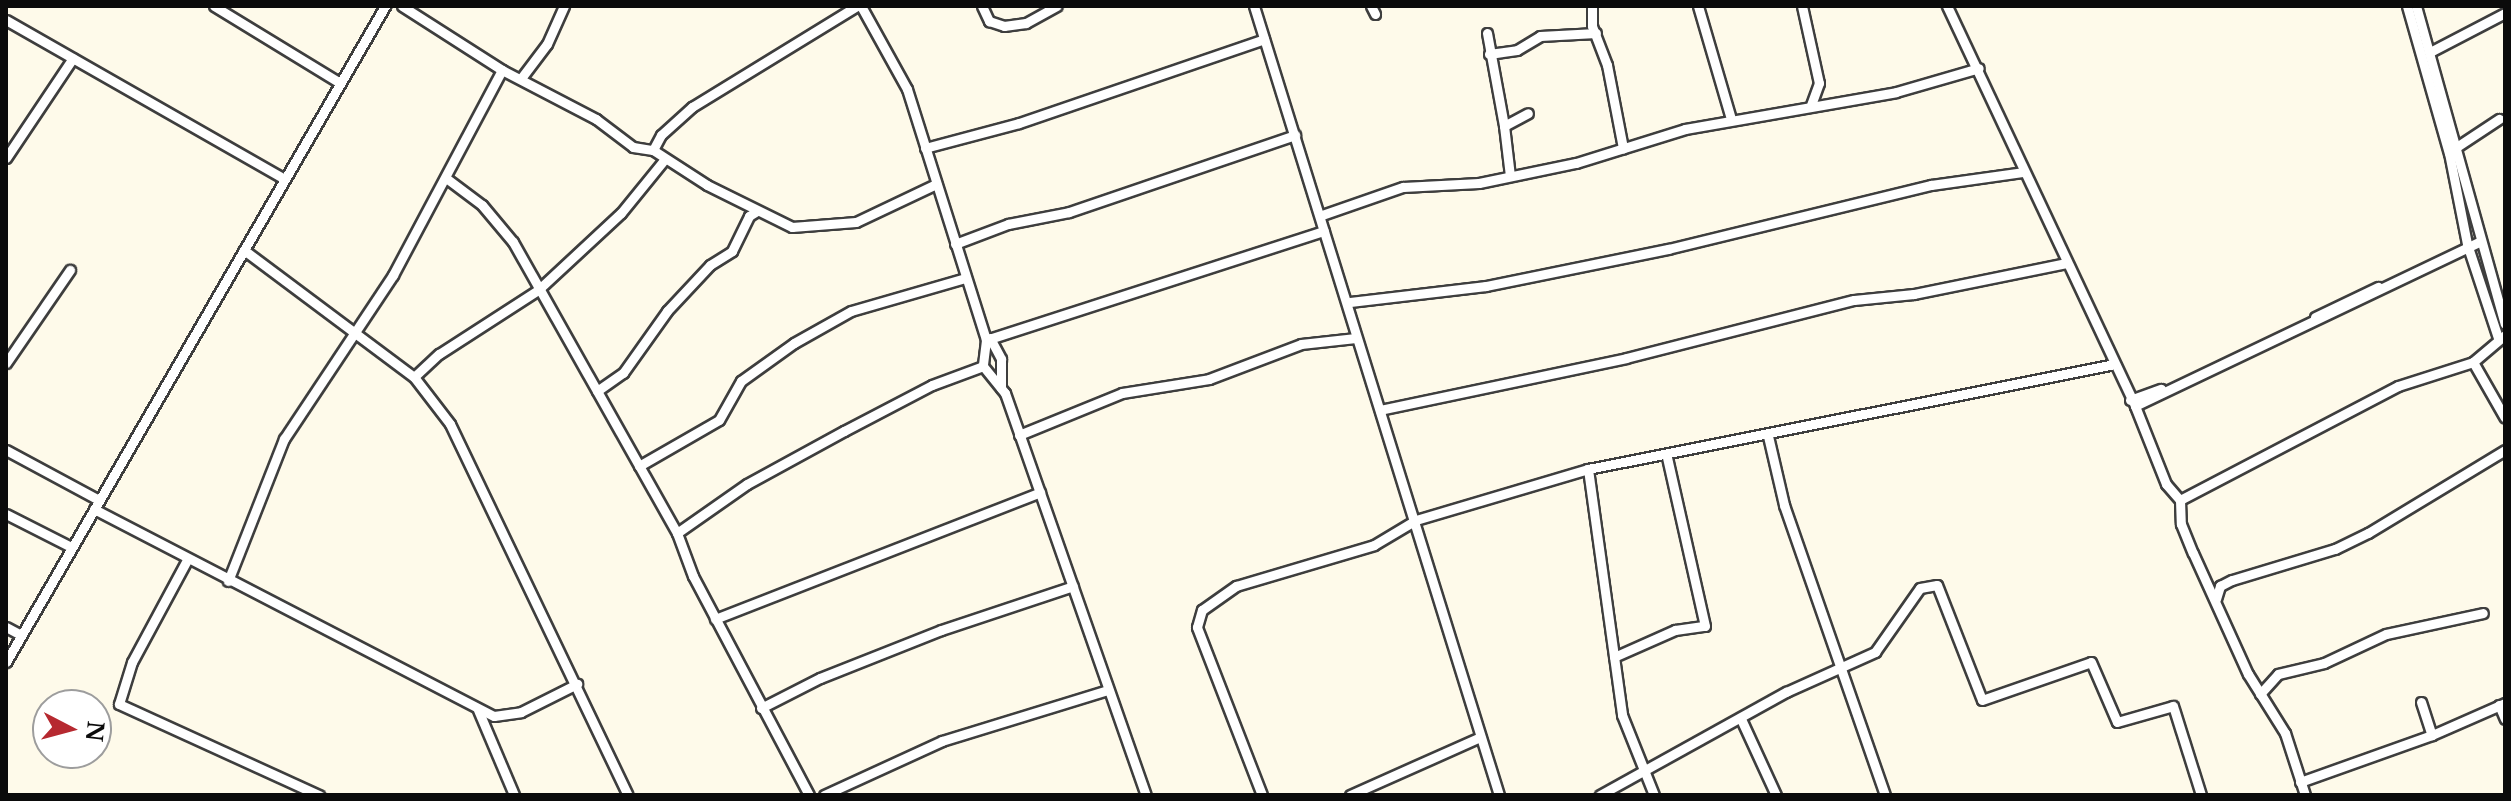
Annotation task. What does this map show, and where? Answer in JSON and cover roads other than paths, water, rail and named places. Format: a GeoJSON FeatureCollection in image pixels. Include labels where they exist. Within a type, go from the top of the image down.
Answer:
{"type":"FeatureCollection","features":[{"type":"Feature","properties":{"kind":"street"},"geometry":{"type":"LineString","coordinates":[[214,6],[340,83]]}},
{"type":"Feature","properties":{"kind":"street"},"geometry":{"type":"LineString","coordinates":[[6,662],[385,6]]}},
{"type":"Feature","properties":{"kind":"street"},"geometry":{"type":"LineString","coordinates":[[402,6],[502,70],[522,77],[596,119],[633,147],[653,150],[664,160],[792,227],[840,225],[936,184]]}},
{"type":"Feature","properties":{"kind":"street"},"geometry":{"type":"LineString","coordinates":[[522,77],[547,44],[564,6]]}},
{"type":"Feature","properties":{"kind":"street"},"geometry":{"type":"LineString","coordinates":[[653,150],[655,141],[692,107],[859,6],[907,89],[965,278],[988,339],[1001,359],[1001,388]]}},
{"type":"Feature","properties":{"kind":"street"},"geometry":{"type":"LineString","coordinates":[[982,6],[989,21],[1004,26],[1034,20],[1057,6]]}},
{"type":"Feature","properties":{"kind":"street"},"geometry":{"type":"LineString","coordinates":[[1254,6],[1322,215],[1324,231],[1350,302],[1356,338],[1416,520],[1448,643],[1499,795]]}},
{"type":"Feature","properties":{"kind":"street"},"geometry":{"type":"LineString","coordinates":[[1592,6],[1623,148]]}},
{"type":"Feature","properties":{"kind":"street"},"geometry":{"type":"LineString","coordinates":[[1802,6],[1819,83],[1811,105]]}},
{"type":"Feature","properties":{"kind":"street"},"geometry":{"type":"LineString","coordinates":[[1947,6],[1979,68],[2024,172],[2115,364],[2166,484],[2180,500],[2181,524],[2260,694],[2285,733],[2305,795]]}},
{"type":"Feature","properties":{"kind":"street"},"geometry":{"type":"LineString","coordinates":[[2407,6],[2505,324]]}},
{"type":"Feature","properties":{"kind":"street"},"geometry":{"type":"LineString","coordinates":[[2180,500],[2398,386],[2473,362],[2501,336],[2467,244],[2454,151],[2416,6]]}},
{"type":"Feature","properties":{"kind":"street"},"geometry":{"type":"LineString","coordinates":[[1700,8],[1731,119]]}},
{"type":"Feature","properties":{"kind":"street"},"geometry":{"type":"LineString","coordinates":[[2430,52],[2505,13]]}},
{"type":"Feature","properties":{"kind":"street"},"geometry":{"type":"LineString","coordinates":[[6,20],[285,179]]}},
{"type":"Feature","properties":{"kind":"street"},"geometry":{"type":"LineString","coordinates":[[1487,33],[1510,176]]}},
{"type":"Feature","properties":{"kind":"street"},"geometry":{"type":"LineString","coordinates":[[1489,54],[1517,50],[1540,36],[1596,33]]}},
{"type":"Feature","properties":{"kind":"street"},"geometry":{"type":"LineString","coordinates":[[925,148],[1019,123],[1264,39]]}},
{"type":"Feature","properties":{"kind":"street"},"geometry":{"type":"LineString","coordinates":[[6,158],[73,58]]}},
{"type":"Feature","properties":{"kind":"street"},"geometry":{"type":"LineString","coordinates":[[1322,215],[1403,187],[1510,176],[1731,119],[1896,92],[1979,68]]}},
{"type":"Feature","properties":{"kind":"street"},"geometry":{"type":"LineString","coordinates":[[228,581],[284,439],[393,275],[502,70]]}},
{"type":"Feature","properties":{"kind":"street"},"geometry":{"type":"LineString","coordinates":[[1504,126],[1528,113]]}},
{"type":"Feature","properties":{"kind":"street"},"geometry":{"type":"LineString","coordinates":[[2454,151],[2502,120]]}},
{"type":"Feature","properties":{"kind":"street"},"geometry":{"type":"LineString","coordinates":[[955,244],[1008,224],[1069,212],[1295,135]]}},
{"type":"Feature","properties":{"kind":"street"},"geometry":{"type":"LineString","coordinates":[[414,377],[439,354],[538,290],[621,213],[664,160]]}},
{"type":"Feature","properties":{"kind":"street"},"geometry":{"type":"LineString","coordinates":[[1350,302],[1486,286],[1668,249],[1931,185],[2024,172]]}},
{"type":"Feature","properties":{"kind":"street"},"geometry":{"type":"LineString","coordinates":[[446,178],[494,217],[538,290],[677,533],[715,619],[809,795]]}},
{"type":"Feature","properties":{"kind":"street"},"geometry":{"type":"LineString","coordinates":[[597,391],[623,373],[667,311],[710,265],[732,251],[749,216],[757,211]]}},
{"type":"Feature","properties":{"kind":"street"},"geometry":{"type":"LineString","coordinates":[[988,339],[1324,231]]}},
{"type":"Feature","properties":{"kind":"street"},"geometry":{"type":"LineString","coordinates":[[2132,403],[2481,241]]}},
{"type":"Feature","properties":{"kind":"street"},"geometry":{"type":"LineString","coordinates":[[2132,403],[2467,244]]}},
{"type":"Feature","properties":{"kind":"street"},"geometry":{"type":"LineString","coordinates":[[244,250],[414,377],[450,424],[628,795]]}},
{"type":"Feature","properties":{"kind":"street"},"geometry":{"type":"LineString","coordinates":[[1380,410],[1626,358],[1854,300],[1914,294],[2067,263]]}},
{"type":"Feature","properties":{"kind":"street"},"geometry":{"type":"LineString","coordinates":[[6,363],[9,348],[70,270]]}},
{"type":"Feature","properties":{"kind":"street"},"geometry":{"type":"LineString","coordinates":[[639,466],[719,420],[741,381],[794,343],[851,311],[965,278]]}},
{"type":"Feature","properties":{"kind":"street"},"geometry":{"type":"LineString","coordinates":[[1019,435],[1122,393],[1209,379],[1301,344],[1356,338]]}},
{"type":"Feature","properties":{"kind":"street"},"geometry":{"type":"LineString","coordinates":[[988,339],[983,366],[1001,388],[1019,435],[1146,795]]}},
{"type":"Feature","properties":{"kind":"street"},"geometry":{"type":"LineString","coordinates":[[2473,362],[2505,418]]}},
{"type":"Feature","properties":{"kind":"street"},"geometry":{"type":"LineString","coordinates":[[1262,795],[1197,627],[1202,610],[1236,586],[1374,545],[1416,520],[1588,469],[1667,457],[1768,436],[1799,425],[2115,364]]}},
{"type":"Feature","properties":{"kind":"street"},"geometry":{"type":"LineString","coordinates":[[677,533],[747,484],[844,431],[932,385],[983,366]]}},
{"type":"Feature","properties":{"kind":"street"},"geometry":{"type":"LineString","coordinates":[[1768,436],[1784,505],[1844,664],[1885,795]]}},
{"type":"Feature","properties":{"kind":"street"},"geometry":{"type":"LineString","coordinates":[[6,450],[187,560],[478,710],[508,716],[577,684]]}},
{"type":"Feature","properties":{"kind":"street"},"geometry":{"type":"LineString","coordinates":[[2216,600],[2220,586],[2335,549],[2505,450]]}},
{"type":"Feature","properties":{"kind":"street"},"geometry":{"type":"LineString","coordinates":[[1614,657],[1675,630],[1705,626],[1667,457]]}},
{"type":"Feature","properties":{"kind":"street"},"geometry":{"type":"LineString","coordinates":[[1588,469],[1622,715],[1654,795]]}},
{"type":"Feature","properties":{"kind":"street"},"geometry":{"type":"LineString","coordinates":[[715,619],[1040,492]]}},
{"type":"Feature","properties":{"kind":"street"},"geometry":{"type":"LineString","coordinates":[[6,514],[71,547]]}},
{"type":"Feature","properties":{"kind":"street"},"geometry":{"type":"LineString","coordinates":[[187,560],[132,662],[119,704],[319,795]]}},
{"type":"Feature","properties":{"kind":"street"},"geometry":{"type":"LineString","coordinates":[[1600,795],[1844,664],[1875,652],[1920,588],[1937,585],[1982,700],[2091,662],[2117,722],[2173,706],[2201,795]]}},
{"type":"Feature","properties":{"kind":"street"},"geometry":{"type":"LineString","coordinates":[[761,708],[928,635],[1073,586]]}},
{"type":"Feature","properties":{"kind":"street"},"geometry":{"type":"LineString","coordinates":[[2260,694],[2278,674],[2324,663],[2386,634],[2483,613]]}},
{"type":"Feature","properties":{"kind":"street"},"geometry":{"type":"LineString","coordinates":[[6,627],[21,635]]}},
{"type":"Feature","properties":{"kind":"street"},"geometry":{"type":"LineString","coordinates":[[824,795],[942,741],[1108,690]]}},
{"type":"Feature","properties":{"kind":"street"},"geometry":{"type":"LineString","coordinates":[[2421,702],[2432,735]]}},
{"type":"Feature","properties":{"kind":"street"},"geometry":{"type":"LineString","coordinates":[[2300,782],[2432,735],[2502,704],[2505,719]]}},
{"type":"Feature","properties":{"kind":"street"},"geometry":{"type":"LineString","coordinates":[[478,710],[514,795]]}},
{"type":"Feature","properties":{"kind":"street"},"geometry":{"type":"LineString","coordinates":[[1741,719],[1776,795]]}},
{"type":"Feature","properties":{"kind":"street"},"geometry":{"type":"LineString","coordinates":[[1350,795],[1480,737]]}}]}
